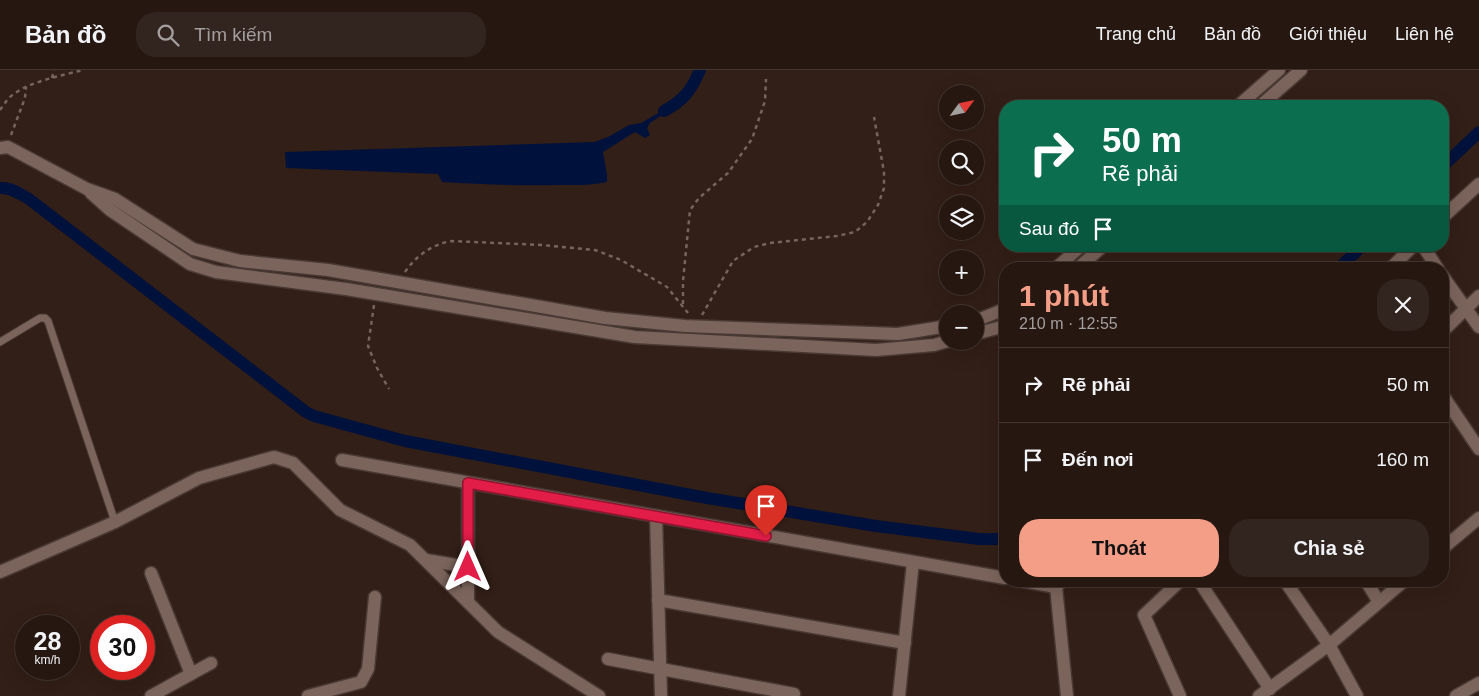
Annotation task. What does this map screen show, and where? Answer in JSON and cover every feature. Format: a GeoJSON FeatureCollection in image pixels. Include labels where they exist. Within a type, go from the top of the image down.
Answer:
{"type":"FeatureCollection","features":[{"type":"Feature","properties":{"kind":"street"},"geometry":{"type":"LineString","coordinates":[[1245,100],[1278,70]]}},
{"type":"Feature","properties":{"kind":"street"},"geometry":{"type":"LineString","coordinates":[[1267,100],[1301,70]]}},
{"type":"Feature","properties":{"kind":"street"},"geometry":{"type":"LineString","coordinates":[[4,148],[88,189],[115,199],[193,249],[240,261],[328,270],[605,318],[696,326],[898,334],[939,327]]}},
{"type":"Feature","properties":{"kind":"street"},"geometry":{"type":"LineString","coordinates":[[1449,212],[1479,184]]}},
{"type":"Feature","properties":{"kind":"street"},"geometry":{"type":"LineString","coordinates":[[88,189],[110,210],[190,264],[216,272],[396,297],[634,338],[876,350],[939,344]]}},
{"type":"Feature","properties":{"kind":"street"},"geometry":{"type":"LineString","coordinates":[[1067,262],[1076,252]]}},
{"type":"Feature","properties":{"kind":"street"},"geometry":{"type":"LineString","coordinates":[[1085,262],[1096,252]]}},
{"type":"Feature","properties":{"kind":"street"},"geometry":{"type":"LineString","coordinates":[[1397,262],[1407,252]]}},
{"type":"Feature","properties":{"kind":"street"},"geometry":{"type":"LineString","coordinates":[[396,297],[398,282]]}},
{"type":"Feature","properties":{"kind":"street"},"geometry":{"type":"LineString","coordinates":[[1449,284],[1479,327]]}},
{"type":"Feature","properties":{"kind":"street"},"geometry":{"type":"LineString","coordinates":[[1449,325],[1479,296]]}},
{"type":"Feature","properties":{"kind":"street"},"geometry":{"type":"LineString","coordinates":[[984,317],[999,311]]}},
{"type":"Feature","properties":{"kind":"street"},"geometry":{"type":"LineString","coordinates":[[695,342],[696,326]]}},
{"type":"Feature","properties":{"kind":"street"},"geometry":{"type":"LineString","coordinates":[[984,332],[999,328]]}},
{"type":"Feature","properties":{"kind":"street"},"geometry":{"type":"LineString","coordinates":[[1449,404],[1479,449]]}},
{"type":"Feature","properties":{"kind":"street"},"geometry":{"type":"LineString","coordinates":[[0,572],[115,522],[199,478],[274,457],[293,463],[340,510],[410,545],[498,632],[599,696]]}},
{"type":"Feature","properties":{"kind":"street"},"geometry":{"type":"LineString","coordinates":[[342,460],[999,577]]}},
{"type":"Feature","properties":{"kind":"street"},"geometry":{"type":"LineString","coordinates":[[468,483],[468,602]]}},
{"type":"Feature","properties":{"kind":"street"},"geometry":{"type":"LineString","coordinates":[[656,516],[661,696]]}},
{"type":"Feature","properties":{"kind":"street"},"geometry":{"type":"LineString","coordinates":[[1449,543],[1479,518]]}},
{"type":"Feature","properties":{"kind":"street"},"geometry":{"type":"LineString","coordinates":[[426,560],[468,567]]}},
{"type":"Feature","properties":{"kind":"street"},"geometry":{"type":"LineString","coordinates":[[899,696],[913,562]]}},
{"type":"Feature","properties":{"kind":"street"},"geometry":{"type":"LineString","coordinates":[[152,573],[191,674]]}},
{"type":"Feature","properties":{"kind":"street"},"geometry":{"type":"LineString","coordinates":[[1059,587],[1067,696]]}},
{"type":"Feature","properties":{"kind":"street"},"geometry":{"type":"LineString","coordinates":[[1174,587],[1144,615],[1180,696]]}},
{"type":"Feature","properties":{"kind":"street"},"geometry":{"type":"LineString","coordinates":[[1203,587],[1264,692],[1329,645],[1397,587]]}},
{"type":"Feature","properties":{"kind":"street"},"geometry":{"type":"LineString","coordinates":[[1290,587],[1329,645],[1357,696]]}},
{"type":"Feature","properties":{"kind":"street"},"geometry":{"type":"LineString","coordinates":[[1370,587],[1379,602]]}},
{"type":"Feature","properties":{"kind":"street"},"geometry":{"type":"LineString","coordinates":[[308,696],[361,682],[368,669],[375,597]]}},
{"type":"Feature","properties":{"kind":"street"},"geometry":{"type":"LineString","coordinates":[[658,600],[904,643]]}},
{"type":"Feature","properties":{"kind":"street"},"geometry":{"type":"LineString","coordinates":[[608,659],[794,694]]}},
{"type":"Feature","properties":{"kind":"street"},"geometry":{"type":"LineString","coordinates":[[151,696],[211,663]]}},
{"type":"Feature","properties":{"kind":"street"},"geometry":{"type":"LineString","coordinates":[[1456,696],[1479,683]]}},
{"type":"Feature","properties":{"kind":"lane"},"geometry":{"type":"LineString","coordinates":[[0,342],[40,318],[45,318],[48,321],[115,522]]}},
{"type":"Feature","properties":{"kind":"path"},"geometry":{"type":"LineString","coordinates":[[52,78],[54,70]]}},
{"type":"Feature","properties":{"kind":"path"},"geometry":{"type":"LineString","coordinates":[[0,110],[8,98],[26,87],[83,70]]}},
{"type":"Feature","properties":{"kind":"path"},"geometry":{"type":"LineString","coordinates":[[683,306],[683,281],[690,210],[699,198],[728,174],[752,139],[765,102],[766,79]]}},
{"type":"Feature","properties":{"kind":"path"},"geometry":{"type":"LineString","coordinates":[[4,148],[24,98],[26,87]]}},
{"type":"Feature","properties":{"kind":"path"},"geometry":{"type":"LineString","coordinates":[[398,282],[410,264],[424,252],[438,244],[451,241],[542,245],[595,250],[621,260],[667,287],[683,306],[696,326],[733,262],[748,250],[770,243],[837,236],[855,232],[867,222],[878,205],[884,188],[884,172],[874,117]]}},
{"type":"Feature","properties":{"kind":"path"},"geometry":{"type":"LineString","coordinates":[[376,294],[368,346],[377,368],[389,389]]}},
{"type":"Feature","properties":{"kind":"water"},"geometry":{"type":"Polygon","coordinates":[[[662,111],[665,113],[650,123],[647,128],[650,135],[645,138],[635,132],[603,152],[607,182],[601,183],[582,185],[513,185],[442,182],[438,174],[286,168],[285,152],[594,142],[608,137],[629,125],[641,123],[662,111]]]}},
{"type":"Feature","properties":{"kind":"waterway"},"geometry":{"type":"LineString","coordinates":[[664,111],[677,103],[686,94],[700,70]]}},
{"type":"Feature","properties":{"kind":"waterway"},"geometry":{"type":"LineString","coordinates":[[1449,160],[1479,132]]}},
{"type":"Feature","properties":{"kind":"waterway"},"geometry":{"type":"LineString","coordinates":[[0,188],[19,193],[29,199],[306,412],[314,416],[405,441],[707,498],[876,526],[979,539],[999,539]]}},
{"type":"Feature","properties":{"kind":"waterway"},"geometry":{"type":"LineString","coordinates":[[1345,262],[1356,252]]}},
{"type":"Feature","properties":{"kind":"route"},"geometry":{"type":"LineString","coordinates":[[468,567],[468,483],[766,536]]}}]}
